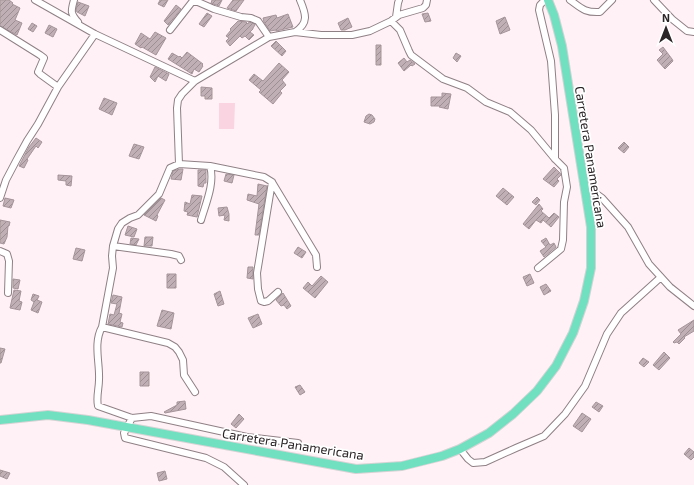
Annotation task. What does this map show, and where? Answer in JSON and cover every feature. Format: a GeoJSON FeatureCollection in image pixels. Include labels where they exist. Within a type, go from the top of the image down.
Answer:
{"type":"FeatureCollection","features":[{"type":"Feature","properties":{"kind":"highway","name":"Carretera Panamericana"},"geometry":{"type":"LineString","coordinates":[[0,420],[48,415],[88,420],[356,469],[402,466],[442,456],[460,449],[489,432],[507,419],[537,391],[556,366],[573,332],[584,301],[590,268],[591,227],[562,46],[554,15],[547,0]]}},
{"type":"Feature","properties":{"kind":"street"},"geometry":{"type":"LineString","coordinates":[[34,0],[95,34],[195,81]]}},
{"type":"Feature","properties":{"kind":"street"},"geometry":{"type":"LineString","coordinates":[[74,0],[71,12],[73,17],[84,28]]}},
{"type":"Feature","properties":{"kind":"street"},"geometry":{"type":"LineString","coordinates":[[295,32],[302,27],[305,18],[304,7],[300,0]]}},
{"type":"Feature","properties":{"kind":"street"},"geometry":{"type":"LineString","coordinates":[[399,0],[394,19],[411,55],[443,80],[467,88],[486,102],[510,112],[531,130],[564,168],[567,187],[564,202],[563,240],[561,249],[538,268]]}},
{"type":"Feature","properties":{"kind":"street"},"geometry":{"type":"LineString","coordinates":[[179,164],[178,100],[195,81],[269,37],[295,32],[321,35],[352,35],[370,30],[394,19],[399,15],[423,8],[426,5],[427,0]]}},
{"type":"Feature","properties":{"kind":"street"},"geometry":{"type":"LineString","coordinates":[[547,0],[540,5],[539,10],[551,61],[555,115],[555,159]]}},
{"type":"Feature","properties":{"kind":"street"},"geometry":{"type":"LineString","coordinates":[[570,0],[584,10],[591,12],[600,12],[612,0]]}},
{"type":"Feature","properties":{"kind":"street"},"geometry":{"type":"LineString","coordinates":[[654,0],[677,23],[687,31],[694,32]]}},
{"type":"Feature","properties":{"kind":"street"},"geometry":{"type":"LineString","coordinates":[[170,30],[192,2],[195,2],[214,9],[258,21],[269,37]]}},
{"type":"Feature","properties":{"kind":"street"},"geometry":{"type":"LineString","coordinates":[[0,30],[44,58],[38,72],[58,87]]}},
{"type":"Feature","properties":{"kind":"street"},"geometry":{"type":"LineString","coordinates":[[0,198],[6,180],[27,140],[38,124],[58,87],[95,34]]}},
{"type":"Feature","properties":{"kind":"street"},"geometry":{"type":"LineString","coordinates":[[298,443],[247,437],[151,416],[132,418],[98,406],[99,380],[97,340],[98,334],[102,327],[113,268],[113,246],[118,229],[122,223],[138,215],[159,194],[170,168],[179,164],[210,166],[264,178],[272,182],[316,255],[317,267]]}},
{"type":"Feature","properties":{"kind":"street"},"geometry":{"type":"LineString","coordinates":[[202,220],[213,174],[210,166]]}},
{"type":"Feature","properties":{"kind":"street"},"geometry":{"type":"LineString","coordinates":[[272,182],[257,273],[258,289],[261,301],[268,301],[278,292]]}},
{"type":"Feature","properties":{"kind":"street"},"geometry":{"type":"LineString","coordinates":[[584,185],[602,198],[628,227],[649,264],[670,287],[694,306]]}},
{"type":"Feature","properties":{"kind":"street"},"geometry":{"type":"LineString","coordinates":[[113,246],[171,254],[179,256],[181,260]]}},
{"type":"Feature","properties":{"kind":"street"},"geometry":{"type":"LineString","coordinates":[[0,251],[7,254],[10,261],[8,293]]}},
{"type":"Feature","properties":{"kind":"street"},"geometry":{"type":"LineString","coordinates":[[460,449],[473,463],[485,462],[544,436],[565,414],[585,386],[607,334],[621,313],[660,276]]}},
{"type":"Feature","properties":{"kind":"street"},"geometry":{"type":"LineString","coordinates":[[102,327],[168,343],[175,347],[183,360],[184,375],[195,392]]}},
{"type":"Feature","properties":{"kind":"street"},"geometry":{"type":"LineString","coordinates":[[132,418],[126,427],[124,433],[125,438],[206,458],[224,467],[244,485]]}},
{"type":"Feature","properties":{"kind":"shaded area"},"geometry":{"type":"Polygon","coordinates":[[[219,103],[235,103],[234,129],[219,129],[219,103]]]}},
{"type":"Feature","properties":{"kind":"building"},"geometry":{"type":"Polygon","coordinates":[[[0,0],[9,0],[13,3],[12,4],[20,8],[15,20],[22,23],[17,35],[0,26],[0,0]]]}},
{"type":"Feature","properties":{"kind":"building"},"geometry":{"type":"Polygon","coordinates":[[[160,0],[168,0],[164,7],[158,4],[160,0]]]}},
{"type":"Feature","properties":{"kind":"building"},"geometry":{"type":"Polygon","coordinates":[[[212,0],[222,0],[219,6],[211,3],[212,0]]]}},
{"type":"Feature","properties":{"kind":"building"},"geometry":{"type":"Polygon","coordinates":[[[233,0],[244,0],[236,11],[227,8],[233,0]]]}},
{"type":"Feature","properties":{"kind":"building"},"geometry":{"type":"Polygon","coordinates":[[[78,2],[89,6],[85,16],[76,10],[78,2]]]}},
{"type":"Feature","properties":{"kind":"building"},"geometry":{"type":"Polygon","coordinates":[[[176,5],[181,9],[168,25],[164,21],[176,5]]]}},
{"type":"Feature","properties":{"kind":"building"},"geometry":{"type":"Polygon","coordinates":[[[207,13],[212,16],[204,27],[199,24],[207,13]]]}},
{"type":"Feature","properties":{"kind":"building"},"geometry":{"type":"Polygon","coordinates":[[[428,13],[431,21],[425,22],[422,14],[428,13]]]}},
{"type":"Feature","properties":{"kind":"building"},"geometry":{"type":"Polygon","coordinates":[[[288,14],[293,27],[276,31],[270,31],[263,18],[276,15],[277,18],[288,14]]]}},
{"type":"Feature","properties":{"kind":"building"},"geometry":{"type":"Polygon","coordinates":[[[505,17],[510,30],[500,34],[496,21],[505,17]]]}},
{"type":"Feature","properties":{"kind":"building"},"geometry":{"type":"Polygon","coordinates":[[[348,18],[352,27],[341,30],[338,23],[348,18]]]}},
{"type":"Feature","properties":{"kind":"building"},"geometry":{"type":"Polygon","coordinates":[[[238,21],[246,22],[248,24],[249,22],[255,24],[250,32],[254,35],[249,40],[245,36],[242,38],[240,36],[230,46],[226,41],[229,38],[226,36],[231,30],[230,29],[238,21]]]}},
{"type":"Feature","properties":{"kind":"building"},"geometry":{"type":"Polygon","coordinates":[[[32,23],[37,26],[33,32],[28,29],[32,23]]]}},
{"type":"Feature","properties":{"kind":"building"},"geometry":{"type":"Polygon","coordinates":[[[49,25],[57,29],[53,37],[45,33],[49,25]]]}},
{"type":"Feature","properties":{"kind":"building"},"geometry":{"type":"Polygon","coordinates":[[[155,32],[166,38],[156,55],[135,44],[141,33],[150,39],[155,32]]]}},
{"type":"Feature","properties":{"kind":"building"},"geometry":{"type":"Polygon","coordinates":[[[276,41],[286,51],[282,56],[271,46],[276,41]]]}},
{"type":"Feature","properties":{"kind":"building"},"geometry":{"type":"Polygon","coordinates":[[[376,45],[381,45],[381,65],[376,65],[376,45]]]}},
{"type":"Feature","properties":{"kind":"building"},"geometry":{"type":"Polygon","coordinates":[[[663,47],[673,61],[665,69],[657,60],[663,54],[659,50],[663,47]]]}},
{"type":"Feature","properties":{"kind":"building"},"geometry":{"type":"Polygon","coordinates":[[[187,52],[203,64],[199,72],[194,69],[192,74],[168,59],[172,53],[182,58],[187,52]]]}},
{"type":"Feature","properties":{"kind":"building"},"geometry":{"type":"Polygon","coordinates":[[[456,53],[461,56],[457,62],[453,58],[456,53]]]}},
{"type":"Feature","properties":{"kind":"building"},"geometry":{"type":"Polygon","coordinates":[[[404,58],[407,62],[410,60],[415,64],[412,66],[411,65],[404,71],[398,63],[404,58]]]}},
{"type":"Feature","properties":{"kind":"building"},"geometry":{"type":"Polygon","coordinates":[[[279,63],[289,72],[282,80],[286,85],[280,91],[282,93],[273,104],[259,92],[261,90],[249,80],[254,74],[263,81],[279,63]]]}},
{"type":"Feature","properties":{"kind":"building"},"geometry":{"type":"Polygon","coordinates":[[[155,67],[169,74],[166,81],[158,76],[155,82],[150,77],[155,67]]]}},
{"type":"Feature","properties":{"kind":"building"},"geometry":{"type":"Polygon","coordinates":[[[201,87],[212,88],[212,99],[205,99],[205,96],[201,96],[201,87]]]}},
{"type":"Feature","properties":{"kind":"building"},"geometry":{"type":"Polygon","coordinates":[[[442,93],[451,94],[448,109],[439,107],[440,106],[431,106],[431,97],[442,97],[442,93]]]}},
{"type":"Feature","properties":{"kind":"building"},"geometry":{"type":"Polygon","coordinates":[[[104,98],[117,103],[112,115],[99,109],[104,98]]]}},
{"type":"Feature","properties":{"kind":"building"},"geometry":{"type":"Polygon","coordinates":[[[369,114],[375,119],[374,122],[370,124],[364,122],[366,116],[369,114]]]}},
{"type":"Feature","properties":{"kind":"building"},"geometry":{"type":"Polygon","coordinates":[[[36,138],[42,142],[38,148],[36,146],[27,159],[28,160],[24,168],[19,166],[29,147],[36,138]]]}},
{"type":"Feature","properties":{"kind":"building"},"geometry":{"type":"Polygon","coordinates":[[[624,142],[629,147],[624,153],[618,148],[624,142]]]}},
{"type":"Feature","properties":{"kind":"building"},"geometry":{"type":"Polygon","coordinates":[[[134,144],[144,147],[139,159],[129,156],[134,144]]]}},
{"type":"Feature","properties":{"kind":"building"},"geometry":{"type":"Polygon","coordinates":[[[554,167],[561,175],[557,179],[559,181],[554,187],[543,179],[554,167]]]}},
{"type":"Feature","properties":{"kind":"building"},"geometry":{"type":"Polygon","coordinates":[[[183,169],[181,180],[171,179],[173,171],[183,169]]]}},
{"type":"Feature","properties":{"kind":"building"},"geometry":{"type":"Polygon","coordinates":[[[198,170],[206,170],[206,183],[204,183],[203,187],[198,186],[198,170]]]}},
{"type":"Feature","properties":{"kind":"building"},"geometry":{"type":"Polygon","coordinates":[[[226,174],[234,175],[232,183],[224,181],[226,174]]]}},
{"type":"Feature","properties":{"kind":"building"},"geometry":{"type":"Polygon","coordinates":[[[58,175],[72,176],[71,186],[66,185],[66,181],[58,180],[58,175]]]}},
{"type":"Feature","properties":{"kind":"building"},"geometry":{"type":"Polygon","coordinates":[[[258,184],[267,186],[259,235],[255,235],[259,204],[247,200],[248,194],[257,196],[258,184]]]}},
{"type":"Feature","properties":{"kind":"building"},"geometry":{"type":"Polygon","coordinates":[[[503,188],[514,197],[507,205],[496,196],[503,188]]]}},
{"type":"Feature","properties":{"kind":"building"},"geometry":{"type":"Polygon","coordinates":[[[192,195],[202,196],[197,217],[187,215],[188,212],[184,211],[185,202],[190,204],[192,195]]]}},
{"type":"Feature","properties":{"kind":"building"},"geometry":{"type":"Polygon","coordinates":[[[537,197],[540,200],[536,205],[532,202],[537,197]]]}},
{"type":"Feature","properties":{"kind":"building"},"geometry":{"type":"Polygon","coordinates":[[[5,198],[14,200],[11,208],[3,206],[5,198]]]}},
{"type":"Feature","properties":{"kind":"building"},"geometry":{"type":"Polygon","coordinates":[[[161,198],[165,200],[157,215],[156,221],[144,215],[161,198]]]}},
{"type":"Feature","properties":{"kind":"building"},"geometry":{"type":"Polygon","coordinates":[[[539,204],[543,209],[541,211],[549,218],[554,213],[559,217],[551,227],[543,220],[541,223],[536,220],[529,229],[523,224],[539,204]]]}},
{"type":"Feature","properties":{"kind":"building"},"geometry":{"type":"Polygon","coordinates":[[[227,207],[229,221],[224,220],[225,215],[219,216],[218,208],[227,207]]]}},
{"type":"Feature","properties":{"kind":"building"},"geometry":{"type":"Polygon","coordinates":[[[0,220],[10,222],[4,244],[0,243],[0,220]]]}},
{"type":"Feature","properties":{"kind":"building"},"geometry":{"type":"Polygon","coordinates":[[[128,226],[137,229],[134,237],[125,235],[128,226]]]}},
{"type":"Feature","properties":{"kind":"building"},"geometry":{"type":"Polygon","coordinates":[[[145,237],[153,237],[152,246],[144,246],[145,237]]]}},
{"type":"Feature","properties":{"kind":"building"},"geometry":{"type":"Polygon","coordinates":[[[131,238],[139,239],[136,245],[130,244],[131,238]]]}},
{"type":"Feature","properties":{"kind":"building"},"geometry":{"type":"Polygon","coordinates":[[[546,238],[550,245],[554,243],[556,247],[544,257],[540,251],[546,247],[541,241],[546,238]]]}},
{"type":"Feature","properties":{"kind":"building"},"geometry":{"type":"Polygon","coordinates":[[[298,247],[306,252],[302,258],[294,253],[298,247]]]}},
{"type":"Feature","properties":{"kind":"building"},"geometry":{"type":"Polygon","coordinates":[[[76,248],[85,250],[82,261],[73,259],[76,248]]]}},
{"type":"Feature","properties":{"kind":"building"},"geometry":{"type":"Polygon","coordinates":[[[248,267],[253,267],[253,279],[247,278],[248,267]]]}},
{"type":"Feature","properties":{"kind":"building"},"geometry":{"type":"Polygon","coordinates":[[[167,274],[176,274],[176,288],[167,288],[167,274]]]}},
{"type":"Feature","properties":{"kind":"building"},"geometry":{"type":"Polygon","coordinates":[[[530,274],[534,283],[527,286],[523,277],[530,274]]]}},
{"type":"Feature","properties":{"kind":"building"},"geometry":{"type":"Polygon","coordinates":[[[321,276],[328,282],[315,298],[303,288],[308,282],[312,286],[321,276]]]}},
{"type":"Feature","properties":{"kind":"building"},"geometry":{"type":"Polygon","coordinates":[[[13,279],[20,280],[18,289],[13,288],[13,279]]]}},
{"type":"Feature","properties":{"kind":"building"},"geometry":{"type":"Polygon","coordinates":[[[546,284],[551,291],[544,295],[540,287],[546,284]]]}},
{"type":"Feature","properties":{"kind":"building"},"geometry":{"type":"Polygon","coordinates":[[[14,290],[21,291],[19,301],[22,302],[20,310],[10,308],[14,290]]]}},
{"type":"Feature","properties":{"kind":"building"},"geometry":{"type":"Polygon","coordinates":[[[220,291],[224,304],[218,306],[214,294],[220,291]]]}},
{"type":"Feature","properties":{"kind":"building"},"geometry":{"type":"Polygon","coordinates":[[[283,293],[291,306],[287,309],[284,305],[281,306],[276,300],[283,293]]]}},
{"type":"Feature","properties":{"kind":"building"},"geometry":{"type":"Polygon","coordinates":[[[33,294],[39,296],[37,300],[42,302],[38,313],[31,310],[34,302],[31,300],[33,294]]]}},
{"type":"Feature","properties":{"kind":"building"},"geometry":{"type":"Polygon","coordinates":[[[113,295],[122,297],[119,313],[122,314],[120,322],[123,323],[122,327],[108,324],[110,314],[114,315],[117,304],[111,303],[113,295]]]}},
{"type":"Feature","properties":{"kind":"building"},"geometry":{"type":"Polygon","coordinates":[[[162,310],[174,313],[171,329],[157,326],[162,310]]]}},
{"type":"Feature","properties":{"kind":"building"},"geometry":{"type":"Polygon","coordinates":[[[258,314],[262,324],[253,328],[248,318],[258,314]]]}},
{"type":"Feature","properties":{"kind":"building"},"geometry":{"type":"Polygon","coordinates":[[[694,320],[694,331],[684,337],[685,338],[679,344],[677,342],[674,343],[673,342],[681,334],[678,330],[694,320]]]}},
{"type":"Feature","properties":{"kind":"building"},"geometry":{"type":"Polygon","coordinates":[[[0,348],[5,349],[1,363],[0,363],[0,348]]]}},
{"type":"Feature","properties":{"kind":"building"},"geometry":{"type":"Polygon","coordinates":[[[664,352],[670,358],[659,370],[653,365],[664,352]]]}},
{"type":"Feature","properties":{"kind":"building"},"geometry":{"type":"Polygon","coordinates":[[[643,358],[649,362],[644,367],[639,363],[643,358]]]}},
{"type":"Feature","properties":{"kind":"building"},"geometry":{"type":"Polygon","coordinates":[[[140,372],[149,372],[149,386],[140,386],[140,372]]]}},
{"type":"Feature","properties":{"kind":"building"},"geometry":{"type":"Polygon","coordinates":[[[300,385],[305,392],[300,395],[295,387],[300,385]]]}},
{"type":"Feature","properties":{"kind":"building"},"geometry":{"type":"Polygon","coordinates":[[[185,401],[186,409],[164,412],[177,405],[177,402],[185,401]]]}},
{"type":"Feature","properties":{"kind":"building"},"geometry":{"type":"Polygon","coordinates":[[[596,402],[603,406],[599,412],[592,407],[596,402]]]}},
{"type":"Feature","properties":{"kind":"building"},"geometry":{"type":"Polygon","coordinates":[[[582,413],[591,419],[582,432],[573,426],[582,413]]]}},
{"type":"Feature","properties":{"kind":"building"},"geometry":{"type":"Polygon","coordinates":[[[239,414],[244,419],[236,428],[231,424],[239,414]]]}},
{"type":"Feature","properties":{"kind":"building"},"geometry":{"type":"Polygon","coordinates":[[[689,448],[694,452],[694,457],[691,460],[684,454],[689,448]]]}},
{"type":"Feature","properties":{"kind":"building"},"geometry":{"type":"Polygon","coordinates":[[[0,470],[10,473],[7,479],[0,476],[0,470]]]}},
{"type":"Feature","properties":{"kind":"building"},"geometry":{"type":"Polygon","coordinates":[[[165,471],[167,479],[159,481],[157,473],[165,471]]]}}]}
